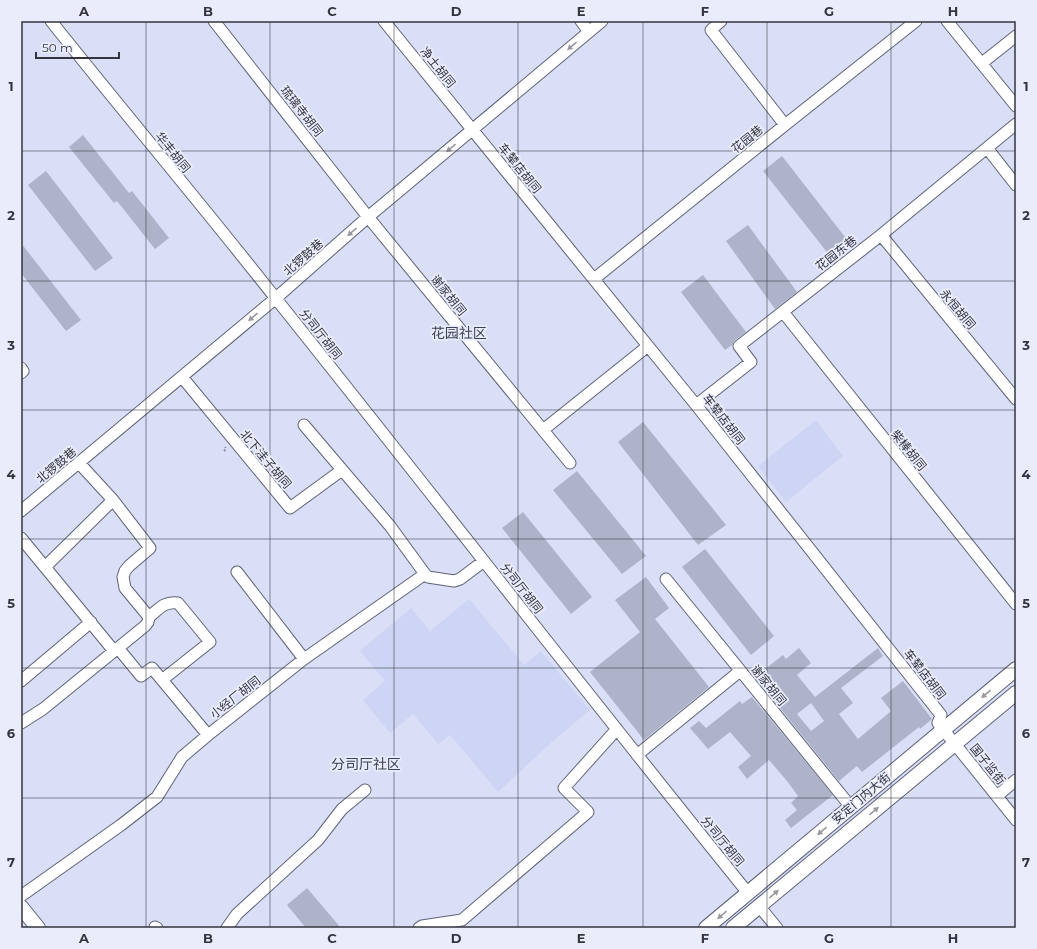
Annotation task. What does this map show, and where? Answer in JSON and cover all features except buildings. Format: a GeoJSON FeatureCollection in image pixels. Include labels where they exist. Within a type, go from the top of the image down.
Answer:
{"type":"FeatureCollection","features":[{"type":"Feature","properties":{"kind":"main road","name":"安定门内大街"},"geometry":{"type":"LineString","coordinates":[[706,928],[1016,669]]}},
{"type":"Feature","properties":{"kind":"main road","name":"安定门内大街"},"geometry":{"type":"LineString","coordinates":[[733,928],[1016,693]]}},
{"type":"Feature","properties":{"kind":"main road"},"geometry":{"type":"LineString","coordinates":[[21,907],[38,928]]}},
{"type":"Feature","properties":{"kind":"street","name":"华丰胡同"},"geometry":{"type":"LineString","coordinates":[[52,21],[119,106],[276,298]]}},
{"type":"Feature","properties":{"kind":"street","name":"琉璃寺胡同"},"geometry":{"type":"LineString","coordinates":[[214,21],[368,217]]}},
{"type":"Feature","properties":{"kind":"street","name":"净土胡同"},"geometry":{"type":"LineString","coordinates":[[384,21],[472,130]]}},
{"type":"Feature","properties":{"kind":"street"},"geometry":{"type":"LineString","coordinates":[[581,21],[589,32]]}},
{"type":"Feature","properties":{"kind":"street","name":"北锣鼓巷"},"geometry":{"type":"LineString","coordinates":[[21,511],[276,298],[368,217],[602,21]]}},
{"type":"Feature","properties":{"kind":"street"},"geometry":{"type":"LineString","coordinates":[[721,21],[711,30],[785,125]]}},
{"type":"Feature","properties":{"kind":"street","name":"花园巷"},"geometry":{"type":"LineString","coordinates":[[594,279],[916,21]]}},
{"type":"Feature","properties":{"kind":"street"},"geometry":{"type":"LineString","coordinates":[[947,21],[1016,106]]}},
{"type":"Feature","properties":{"kind":"street"},"geometry":{"type":"LineString","coordinates":[[982,63],[1016,36]]}},
{"type":"Feature","properties":{"kind":"street","name":"花园东巷"},"geometry":{"type":"LineString","coordinates":[[696,405],[751,362],[740,346],[880,235],[1016,124]]}},
{"type":"Feature","properties":{"kind":"street","name":"车辇店胡同"},"geometry":{"type":"LineString","coordinates":[[472,130],[696,405],[941,715],[938,723],[943,730]]}},
{"type":"Feature","properties":{"kind":"street"},"geometry":{"type":"LineString","coordinates":[[987,148],[1016,185]]}},
{"type":"Feature","properties":{"kind":"street","name":"谢家胡同"},"geometry":{"type":"LineString","coordinates":[[368,217],[570,464]]}},
{"type":"Feature","properties":{"kind":"street","name":"永恒胡同"},"geometry":{"type":"LineString","coordinates":[[880,235],[1016,399]]}},
{"type":"Feature","properties":{"kind":"street","name":"分司厅胡同"},"geometry":{"type":"LineString","coordinates":[[276,298],[748,893]]}},
{"type":"Feature","properties":{"kind":"street","name":"柴棒胡同"},"geometry":{"type":"LineString","coordinates":[[783,312],[1016,604]]}},
{"type":"Feature","properties":{"kind":"street"},"geometry":{"type":"LineString","coordinates":[[543,430],[648,346]]}},
{"type":"Feature","properties":{"kind":"street"},"geometry":{"type":"LineString","coordinates":[[21,368],[23,371],[21,373]]}},
{"type":"Feature","properties":{"kind":"street","name":"北下洼子胡同"},"geometry":{"type":"LineString","coordinates":[[182,377],[290,508],[342,470]]}},
{"type":"Feature","properties":{"kind":"street"},"geometry":{"type":"LineString","coordinates":[[304,425],[390,526],[428,577],[454,581],[460,579],[484,560]]}},
{"type":"Feature","properties":{"kind":"street"},"geometry":{"type":"LineString","coordinates":[[21,723],[43,709],[148,622],[148,617],[125,588],[123,577],[129,566],[150,548],[113,500],[78,463]]}},
{"type":"Feature","properties":{"kind":"street"},"geometry":{"type":"LineString","coordinates":[[45,567],[113,500]]}},
{"type":"Feature","properties":{"kind":"street"},"geometry":{"type":"LineString","coordinates":[[21,538],[91,622],[141,676],[152,668],[208,735]]}},
{"type":"Feature","properties":{"kind":"street"},"geometry":{"type":"LineString","coordinates":[[237,572],[304,659]]}},
{"type":"Feature","properties":{"kind":"street","name":"小经厂胡同"},"geometry":{"type":"LineString","coordinates":[[21,896],[158,797],[182,758],[208,735],[304,659],[425,574]]}},
{"type":"Feature","properties":{"kind":"street","name":"谢家胡同"},"geometry":{"type":"LineString","coordinates":[[666,579],[851,807]]}},
{"type":"Feature","properties":{"kind":"street"},"geometry":{"type":"LineString","coordinates":[[148,617],[167,604],[178,604],[210,642],[162,680]]}},
{"type":"Feature","properties":{"kind":"street"},"geometry":{"type":"LineString","coordinates":[[21,681],[91,622]]}},
{"type":"Feature","properties":{"kind":"street"},"geometry":{"type":"LineString","coordinates":[[637,755],[740,670]]}},
{"type":"Feature","properties":{"kind":"street"},"geometry":{"type":"LineString","coordinates":[[419,928],[422,926],[462,920],[588,812],[564,788],[617,729]]}},
{"type":"Feature","properties":{"kind":"street","name":"国子监街"},"geometry":{"type":"LineString","coordinates":[[943,730],[1016,820]]}},
{"type":"Feature","properties":{"kind":"street"},"geometry":{"type":"LineString","coordinates":[[997,796],[1016,780]]}},
{"type":"Feature","properties":{"kind":"street"},"geometry":{"type":"LineString","coordinates":[[227,928],[237,914],[318,840],[342,809],[365,790]]}},
{"type":"Feature","properties":{"kind":"street"},"geometry":{"type":"LineString","coordinates":[[760,906],[777,928]]}},
{"type":"Feature","properties":{"kind":"shaded area"},"geometry":{"type":"Polygon","coordinates":[[[816,420],[843,456],[786,502],[758,466],[816,420]]]}},
{"type":"Feature","properties":{"kind":"shaded area"},"geometry":{"type":"Polygon","coordinates":[[[469,599],[524,665],[541,651],[590,710],[553,741],[498,792],[450,735],[438,744],[413,714],[390,733],[363,700],[385,681],[360,651],[411,608],[430,631],[469,599]]]}},
{"type":"Feature","properties":{"kind":"district","name":"花园社区"},"geometry":{"type":"Point","coordinates":[459,333]}},
{"type":"Feature","properties":{"kind":"district","name":"分司厅社区"},"geometry":{"type":"Point","coordinates":[366,764]}}]}
